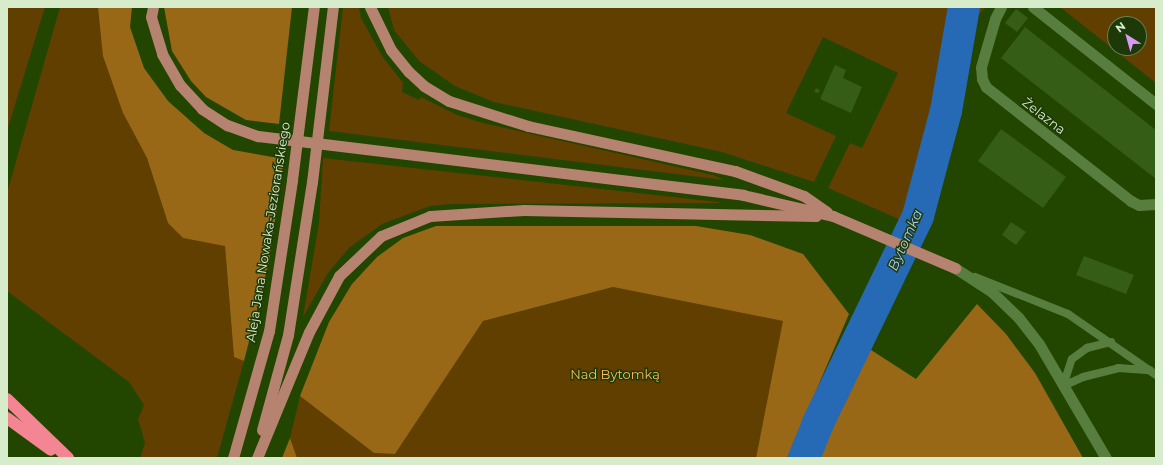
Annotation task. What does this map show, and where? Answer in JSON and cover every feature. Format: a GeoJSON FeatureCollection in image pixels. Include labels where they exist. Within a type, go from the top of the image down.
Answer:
{"type":"FeatureCollection","features":[{"type":"Feature","properties":{"kind":"highway"},"geometry":{"type":"LineString","coordinates":[[7,399],[68,458]]}},
{"type":"Feature","properties":{"kind":"highway"},"geometry":{"type":"LineString","coordinates":[[7,418],[62,458]]}},
{"type":"Feature","properties":{"kind":"main road"},"geometry":{"type":"LineString","coordinates":[[153,7],[151,17],[162,54],[180,85],[202,109],[227,125],[258,136],[743,195],[833,216],[882,236],[957,270]]}},
{"type":"Feature","properties":{"kind":"main road","name":"Aleja Jana Nowaka-Jeziorańskiego"},"geometry":{"type":"LineString","coordinates":[[233,458],[269,331],[292,180],[314,7]]}},
{"type":"Feature","properties":{"kind":"main road"},"geometry":{"type":"LineString","coordinates":[[256,458],[288,335],[315,161],[333,7]]}},
{"type":"Feature","properties":{"kind":"main road"},"geometry":{"type":"LineString","coordinates":[[370,7],[391,50],[409,72],[424,86],[449,101],[528,126],[735,171],[804,196],[833,216]]}},
{"type":"Feature","properties":{"kind":"main road"},"geometry":{"type":"LineString","coordinates":[[256,458],[309,332],[339,276],[381,236],[430,216],[524,210],[833,216]]}},
{"type":"Feature","properties":{"kind":"street","name":"Żelazna"},"geometry":{"type":"LineString","coordinates":[[1001,7],[995,18],[982,67],[982,78],[986,87],[1131,201],[1140,205],[1156,204]]}},
{"type":"Feature","properties":{"kind":"street"},"geometry":{"type":"LineString","coordinates":[[1033,7],[1156,104]]}},
{"type":"Feature","properties":{"kind":"street"},"geometry":{"type":"LineString","coordinates":[[957,270],[992,292],[1018,317],[1039,344],[1106,458]]}},
{"type":"Feature","properties":{"kind":"lane"},"geometry":{"type":"LineString","coordinates":[[957,270],[1068,314],[1111,342],[1153,373]]}},
{"type":"Feature","properties":{"kind":"lane"},"geometry":{"type":"LineString","coordinates":[[1063,386],[1072,359],[1087,348],[1111,342]]}},
{"type":"Feature","properties":{"kind":"lane"},"geometry":{"type":"LineString","coordinates":[[1063,386],[1083,377],[1118,368],[1153,373]]}},
{"type":"Feature","properties":{"kind":"green space"},"geometry":{"type":"Polygon","coordinates":[[[7,7],[45,7],[7,131],[7,7]]]}},
{"type":"Feature","properties":{"kind":"green space"},"geometry":{"type":"Polygon","coordinates":[[[60,7],[98,7],[100,11],[123,113],[147,158],[168,223],[183,238],[225,245],[234,357],[244,361],[217,458],[140,458],[145,443],[138,419],[144,405],[129,382],[7,291],[7,193],[60,7]]]}},
{"type":"Feature","properties":{"kind":"green space"},"geometry":{"type":"Polygon","coordinates":[[[343,7],[359,7],[361,18],[382,56],[403,83],[402,92],[419,100],[421,97],[457,115],[483,123],[713,175],[724,180],[329,131],[343,7]]]}},
{"type":"Feature","properties":{"kind":"green space"},"geometry":{"type":"Polygon","coordinates":[[[388,7],[957,7],[940,111],[903,221],[828,188],[850,143],[862,148],[898,73],[823,37],[786,113],[836,136],[814,182],[722,152],[494,102],[455,86],[419,61],[394,30],[388,7]]]}},
{"type":"Feature","properties":{"kind":"green space"},"geometry":{"type":"Polygon","coordinates":[[[973,7],[985,7],[970,26],[973,7]]]}},
{"type":"Feature","properties":{"kind":"green space"},"geometry":{"type":"Polygon","coordinates":[[[1060,7],[1156,7],[1156,83],[1122,56],[1147,56],[1147,16],[1107,16],[1107,44],[1060,7]]]}},
{"type":"Feature","properties":{"kind":"green space"},"geometry":{"type":"Polygon","coordinates":[[[323,158],[721,203],[452,204],[430,206],[382,224],[349,248],[328,273],[303,317],[319,223],[323,158]]]}},
{"type":"Feature","properties":{"kind":"green space","name":"Nad Bytomką"},"geometry":{"type":"Polygon","coordinates":[[[613,287],[784,321],[756,458],[297,458],[290,438],[300,396],[374,453],[395,454],[483,321],[613,287]]]}},
{"type":"Feature","properties":{"kind":"shaded area"},"geometry":{"type":"Polygon","coordinates":[[[98,7],[132,7],[130,27],[144,68],[168,101],[204,133],[233,150],[284,159],[269,262],[244,361],[234,357],[225,246],[183,238],[168,223],[147,158],[123,113],[103,56],[98,7]]]}},
{"type":"Feature","properties":{"kind":"shaded area"},"geometry":{"type":"Polygon","coordinates":[[[164,7],[292,7],[279,124],[246,120],[206,97],[191,81],[172,51],[164,7]]]}},
{"type":"Feature","properties":{"kind":"shaded area"},"geometry":{"type":"Polygon","coordinates":[[[436,226],[696,226],[750,235],[803,254],[849,314],[787,458],[756,458],[783,321],[613,287],[483,321],[395,454],[374,453],[300,396],[329,322],[352,284],[377,257],[403,238],[436,226]]]}},
{"type":"Feature","properties":{"kind":"shaded area"},"geometry":{"type":"Polygon","coordinates":[[[977,304],[1006,334],[1035,373],[1083,458],[818,458],[868,348],[916,379],[977,304]]]}},
{"type":"Feature","properties":{"kind":"shaded area"},"geometry":{"type":"Polygon","coordinates":[[[290,438],[297,458],[282,458],[290,438]]]}},
{"type":"Feature","properties":{"kind":"building"},"geometry":{"type":"Polygon","coordinates":[[[1016,9],[1028,18],[1017,32],[1005,23],[1016,9]]]}},
{"type":"Feature","properties":{"kind":"building"},"geometry":{"type":"Polygon","coordinates":[[[1025,27],[1156,130],[1156,179],[1001,58],[1025,27]]]}},
{"type":"Feature","properties":{"kind":"building"},"geometry":{"type":"Polygon","coordinates":[[[835,65],[846,70],[843,78],[862,87],[851,113],[820,99],[835,65]]]}},
{"type":"Feature","properties":{"kind":"building"},"geometry":{"type":"Polygon","coordinates":[[[816,88],[820,90],[818,93],[814,92],[816,88]]]}},
{"type":"Feature","properties":{"kind":"building"},"geometry":{"type":"Polygon","coordinates":[[[1001,129],[1066,177],[1043,208],[978,161],[1001,129]]]}},
{"type":"Feature","properties":{"kind":"building"},"geometry":{"type":"Polygon","coordinates":[[[1011,222],[1026,232],[1016,245],[1002,235],[1011,222]]]}},
{"type":"Feature","properties":{"kind":"building"},"geometry":{"type":"Polygon","coordinates":[[[1084,256],[1134,275],[1126,294],[1076,275],[1084,256]]]}},
{"type":"Feature","properties":{"kind":"waterway","name":"Bytomka"},"geometry":{"type":"LineString","coordinates":[[804,458],[818,423],[918,216],[946,111],[964,7]]}}]}
